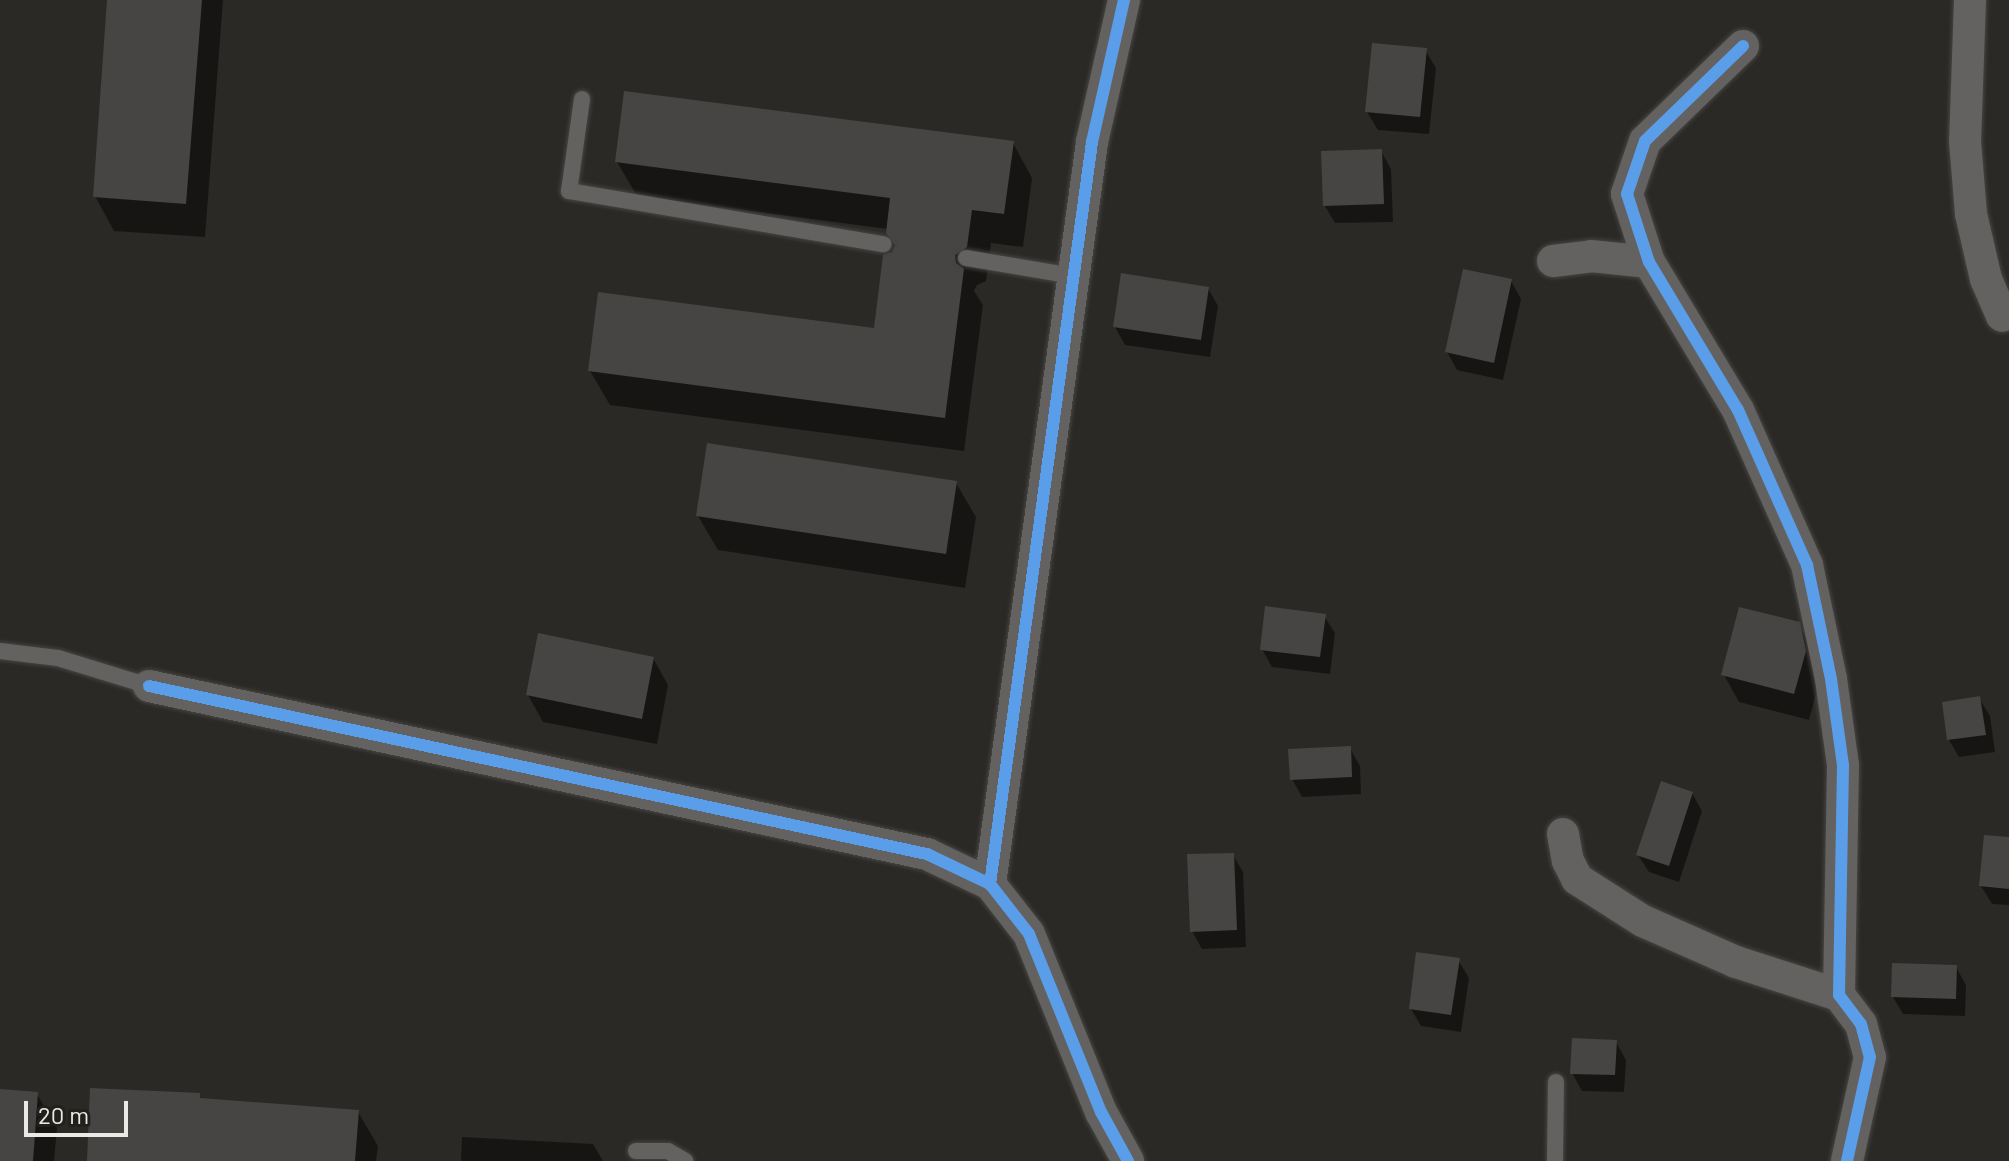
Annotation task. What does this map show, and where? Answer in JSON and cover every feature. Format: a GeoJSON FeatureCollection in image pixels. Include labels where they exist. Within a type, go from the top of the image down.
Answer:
{"type":"FeatureCollection","features":[{"type":"Feature","properties":{"kind":"street"},"geometry":{"type":"LineString","coordinates":[[990,884],[1092,142],[1124,0]]}},
{"type":"Feature","properties":{"kind":"street"},"geometry":{"type":"LineString","coordinates":[[1970,0],[1965,141],[1971,214],[1986,279],[2002,316]]}},
{"type":"Feature","properties":{"kind":"street"},"geometry":{"type":"LineString","coordinates":[[1743,46],[1645,141],[1627,194],[1649,262],[1738,410],[1807,565],[1831,679],[1843,765],[1839,995]]}},
{"type":"Feature","properties":{"kind":"street"},"geometry":{"type":"LineString","coordinates":[[1553,261],[1591,256],[1649,262]]}},
{"type":"Feature","properties":{"kind":"street"},"geometry":{"type":"LineString","coordinates":[[149,686],[927,854],[990,884],[1029,934],[1101,1112],[1128,1161]]}},
{"type":"Feature","properties":{"kind":"street"},"geometry":{"type":"LineString","coordinates":[[1563,834],[1568,861],[1577,879],[1643,921],[1736,962],[1839,995],[1861,1024],[1870,1057],[1847,1161]]}},
{"type":"Feature","properties":{"kind":"lane"},"geometry":{"type":"LineString","coordinates":[[582,99],[569,191],[884,244]]}},
{"type":"Feature","properties":{"kind":"lane"},"geometry":{"type":"LineString","coordinates":[[966,258],[1074,276]]}},
{"type":"Feature","properties":{"kind":"lane"},"geometry":{"type":"LineString","coordinates":[[0,651],[58,658],[149,686]]}},
{"type":"Feature","properties":{"kind":"lane"},"geometry":{"type":"LineString","coordinates":[[1555,1161],[1556,1082]]}},
{"type":"Feature","properties":{"kind":"lane"},"geometry":{"type":"LineString","coordinates":[[636,1151],[668,1151],[685,1161]]}},
{"type":"Feature","properties":{"kind":"building"},"geometry":{"type":"Polygon","coordinates":[[[107,0],[202,0],[186,204],[93,197],[107,0]]]}},
{"type":"Feature","properties":{"kind":"building"},"geometry":{"type":"Polygon","coordinates":[[[1372,43],[1427,48],[1420,117],[1365,112],[1372,43]]]}},
{"type":"Feature","properties":{"kind":"building"},"geometry":{"type":"Polygon","coordinates":[[[624,91],[1014,141],[1004,214],[972,210],[967,247],[955,255],[956,263],[964,269],[945,418],[588,371],[598,292],[874,328],[883,255],[892,252],[895,245],[886,233],[890,198],[615,162],[624,91]]]}},
{"type":"Feature","properties":{"kind":"building"},"geometry":{"type":"Polygon","coordinates":[[[1382,149],[1384,204],[1323,206],[1321,151],[1382,149]]]}},
{"type":"Feature","properties":{"kind":"building"},"geometry":{"type":"Polygon","coordinates":[[[1463,269],[1512,279],[1494,363],[1445,352],[1463,269]]]}},
{"type":"Feature","properties":{"kind":"building"},"geometry":{"type":"Polygon","coordinates":[[[1121,273],[1209,287],[1201,340],[1113,327],[1121,273]]]}},
{"type":"Feature","properties":{"kind":"building"},"geometry":{"type":"Polygon","coordinates":[[[707,443],[957,481],[946,554],[696,516],[707,443]]]}},
{"type":"Feature","properties":{"kind":"building"},"geometry":{"type":"Polygon","coordinates":[[[1265,606],[1326,614],[1320,657],[1260,650],[1265,606]]]}},
{"type":"Feature","properties":{"kind":"building"},"geometry":{"type":"Polygon","coordinates":[[[1739,607],[1800,622],[1806,651],[1794,694],[1721,675],[1739,607]]]}},
{"type":"Feature","properties":{"kind":"building"},"geometry":{"type":"Polygon","coordinates":[[[538,633],[654,657],[642,719],[526,695],[538,633]]]}},
{"type":"Feature","properties":{"kind":"building"},"geometry":{"type":"Polygon","coordinates":[[[1980,696],[1986,735],[1947,740],[1942,702],[1980,696]]]}},
{"type":"Feature","properties":{"kind":"building"},"geometry":{"type":"Polygon","coordinates":[[[1351,746],[1352,777],[1290,780],[1288,749],[1351,746]]]}},
{"type":"Feature","properties":{"kind":"building"},"geometry":{"type":"Polygon","coordinates":[[[1661,781],[1693,792],[1669,866],[1636,855],[1661,781]]]}},
{"type":"Feature","properties":{"kind":"building"},"geometry":{"type":"Polygon","coordinates":[[[1984,835],[2009,837],[2009,889],[1979,886],[1984,835]]]}},
{"type":"Feature","properties":{"kind":"building"},"geometry":{"type":"Polygon","coordinates":[[[1234,853],[1237,930],[1190,932],[1187,854],[1234,853]]]}},
{"type":"Feature","properties":{"kind":"building"},"geometry":{"type":"Polygon","coordinates":[[[1416,952],[1460,958],[1451,1015],[1409,1009],[1416,952]]]}},
{"type":"Feature","properties":{"kind":"building"},"geometry":{"type":"Polygon","coordinates":[[[1892,963],[1957,965],[1956,999],[1891,997],[1892,963]]]}},
{"type":"Feature","properties":{"kind":"building"},"geometry":{"type":"Polygon","coordinates":[[[1572,1038],[1617,1040],[1615,1075],[1570,1074],[1572,1038]]]}},
{"type":"Feature","properties":{"kind":"building"},"geometry":{"type":"Polygon","coordinates":[[[90,1088],[200,1093],[200,1098],[359,1110],[355,1161],[87,1161],[90,1088]]]}},
{"type":"Feature","properties":{"kind":"building"},"geometry":{"type":"Polygon","coordinates":[[[0,1089],[38,1092],[33,1161],[0,1161],[0,1089]]]}},
{"type":"Feature","properties":{"kind":"cycle path"},"geometry":{"type":"LineString","coordinates":[[990,884],[1092,142],[1124,0]]}},
{"type":"Feature","properties":{"kind":"cycle path"},"geometry":{"type":"LineString","coordinates":[[1743,46],[1645,141],[1627,194],[1649,262],[1738,410],[1807,565],[1831,679],[1843,765],[1839,995],[1861,1024],[1870,1057],[1847,1161]]}},
{"type":"Feature","properties":{"kind":"cycle path"},"geometry":{"type":"LineString","coordinates":[[149,686],[927,854],[990,884],[1029,934],[1101,1112],[1128,1161]]}}]}
